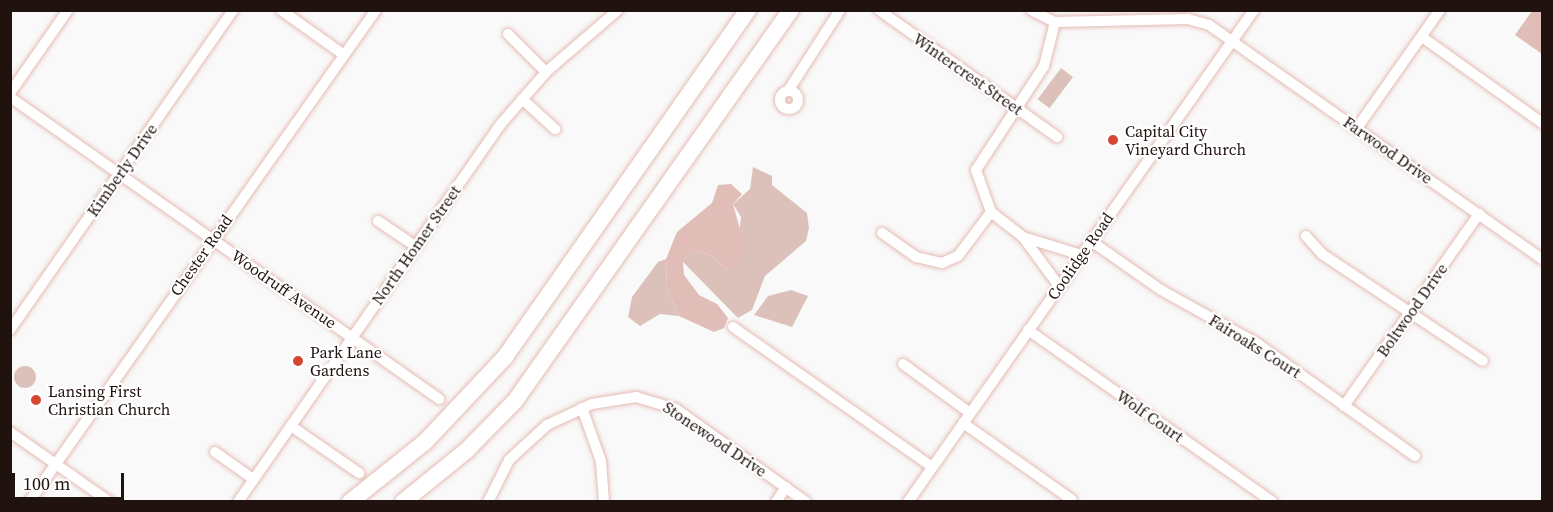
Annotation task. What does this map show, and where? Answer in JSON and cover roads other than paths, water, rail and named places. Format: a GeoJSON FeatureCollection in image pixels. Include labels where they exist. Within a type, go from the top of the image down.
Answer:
{"type":"FeatureCollection","features":[{"type":"Feature","properties":{"kind":"highway"},"geometry":{"type":"LineString","coordinates":[[350,501],[425,442],[505,357],[748,10]]}},
{"type":"Feature","properties":{"kind":"highway"},"geometry":{"type":"LineString","coordinates":[[404,501],[466,451],[515,401],[791,10]]}},
{"type":"Feature","properties":{"kind":"highway"},"geometry":{"type":"LineString","coordinates":[[345,501],[425,442]]}},
{"type":"Feature","properties":{"kind":"street"},"geometry":{"type":"LineString","coordinates":[[10,93],[68,10]]}},
{"type":"Feature","properties":{"kind":"street","name":"Kimberly Drive"},"geometry":{"type":"LineString","coordinates":[[10,330],[234,10]]}},
{"type":"Feature","properties":{"kind":"street"},"geometry":{"type":"LineString","coordinates":[[281,10],[344,55]]}},
{"type":"Feature","properties":{"kind":"street","name":"Chester Road"},"geometry":{"type":"LineString","coordinates":[[29,501],[212,238],[376,10]]}},
{"type":"Feature","properties":{"kind":"street","name":"North Homer Street"},"geometry":{"type":"LineString","coordinates":[[238,501],[415,246],[522,99],[546,72],[618,10]]}},
{"type":"Feature","properties":{"kind":"street"},"geometry":{"type":"LineString","coordinates":[[788,91],[840,10]]}},
{"type":"Feature","properties":{"kind":"street","name":"Wintercrest Street"},"geometry":{"type":"LineString","coordinates":[[879,10],[1057,136]]}},
{"type":"Feature","properties":{"kind":"street"},"geometry":{"type":"LineString","coordinates":[[1031,10],[1054,22],[1188,15]]}},
{"type":"Feature","properties":{"kind":"street","name":"Coolidge Road"},"geometry":{"type":"LineString","coordinates":[[908,501],[1254,10]]}},
{"type":"Feature","properties":{"kind":"street"},"geometry":{"type":"LineString","coordinates":[[1357,128],[1440,10]]}},
{"type":"Feature","properties":{"kind":"street","name":"Farwood Drive"},"geometry":{"type":"LineString","coordinates":[[1188,15],[1233,41],[1542,259]]}},
{"type":"Feature","properties":{"kind":"street"},"geometry":{"type":"LineString","coordinates":[[1054,22],[1044,66],[977,166],[979,189],[991,212],[1023,237],[1059,286]]}},
{"type":"Feature","properties":{"kind":"street"},"geometry":{"type":"LineString","coordinates":[[508,34],[546,72]]}},
{"type":"Feature","properties":{"kind":"street"},"geometry":{"type":"LineString","coordinates":[[1422,37],[1542,123]]}},
{"type":"Feature","properties":{"kind":"street","name":"Woodruff Avenue"},"geometry":{"type":"LineString","coordinates":[[10,97],[439,399]]}},
{"type":"Feature","properties":{"kind":"street"},"geometry":{"type":"LineString","coordinates":[[522,99],[555,129]]}},
{"type":"Feature","properties":{"kind":"street"},"geometry":{"type":"LineString","coordinates":[[882,233],[916,257],[942,263],[958,256],[991,212]]}},
{"type":"Feature","properties":{"kind":"street","name":"Boltwood Drive"},"geometry":{"type":"LineString","coordinates":[[1344,406],[1479,214]]}},
{"type":"Feature","properties":{"kind":"street"},"geometry":{"type":"LineString","coordinates":[[378,221],[415,246]]}},
{"type":"Feature","properties":{"kind":"street"},"geometry":{"type":"LineString","coordinates":[[1306,236],[1322,254],[1411,309],[1483,361]]}},
{"type":"Feature","properties":{"kind":"street"},"geometry":{"type":"LineString","coordinates":[[1023,237],[1080,255]]}},
{"type":"Feature","properties":{"kind":"street","name":"Fairoaks Court"},"geometry":{"type":"LineString","coordinates":[[1091,241],[1161,290],[1242,334],[1415,456]]}},
{"type":"Feature","properties":{"kind":"street"},"geometry":{"type":"LineString","coordinates":[[733,327],[932,467]]}},
{"type":"Feature","properties":{"kind":"street","name":"Wolf Court"},"geometry":{"type":"LineString","coordinates":[[1028,330],[1273,501]]}},
{"type":"Feature","properties":{"kind":"street"},"geometry":{"type":"LineString","coordinates":[[903,364],[970,413]]}},
{"type":"Feature","properties":{"kind":"street","name":"Stonewood Drive"},"geometry":{"type":"LineString","coordinates":[[488,501],[523,445],[582,408],[627,397],[664,402],[806,501]]}},
{"type":"Feature","properties":{"kind":"street"},"geometry":{"type":"LineString","coordinates":[[582,408],[601,461],[604,501]]}},
{"type":"Feature","properties":{"kind":"street"},"geometry":{"type":"LineString","coordinates":[[963,423],[1072,500]]}},
{"type":"Feature","properties":{"kind":"street"},"geometry":{"type":"LineString","coordinates":[[291,426],[359,473]]}},
{"type":"Feature","properties":{"kind":"street"},"geometry":{"type":"LineString","coordinates":[[10,432],[110,501]]}},
{"type":"Feature","properties":{"kind":"street"},"geometry":{"type":"LineString","coordinates":[[215,452],[254,479]]}},
{"type":"Feature","properties":{"kind":"street"},"geometry":{"type":"LineString","coordinates":[[776,501],[786,487]]}},
{"type":"Feature","properties":{"kind":"place","name":"Capital City Vineyard Church"},"geometry":{"type":"Point","coordinates":[1113,140]}},
{"type":"Feature","properties":{"kind":"place","name":"Park Lane Gardens"},"geometry":{"type":"Point","coordinates":[298,361]}},
{"type":"Feature","properties":{"kind":"place","name":"Lansing First Christian Church"},"geometry":{"type":"Point","coordinates":[36,400]}}]}
